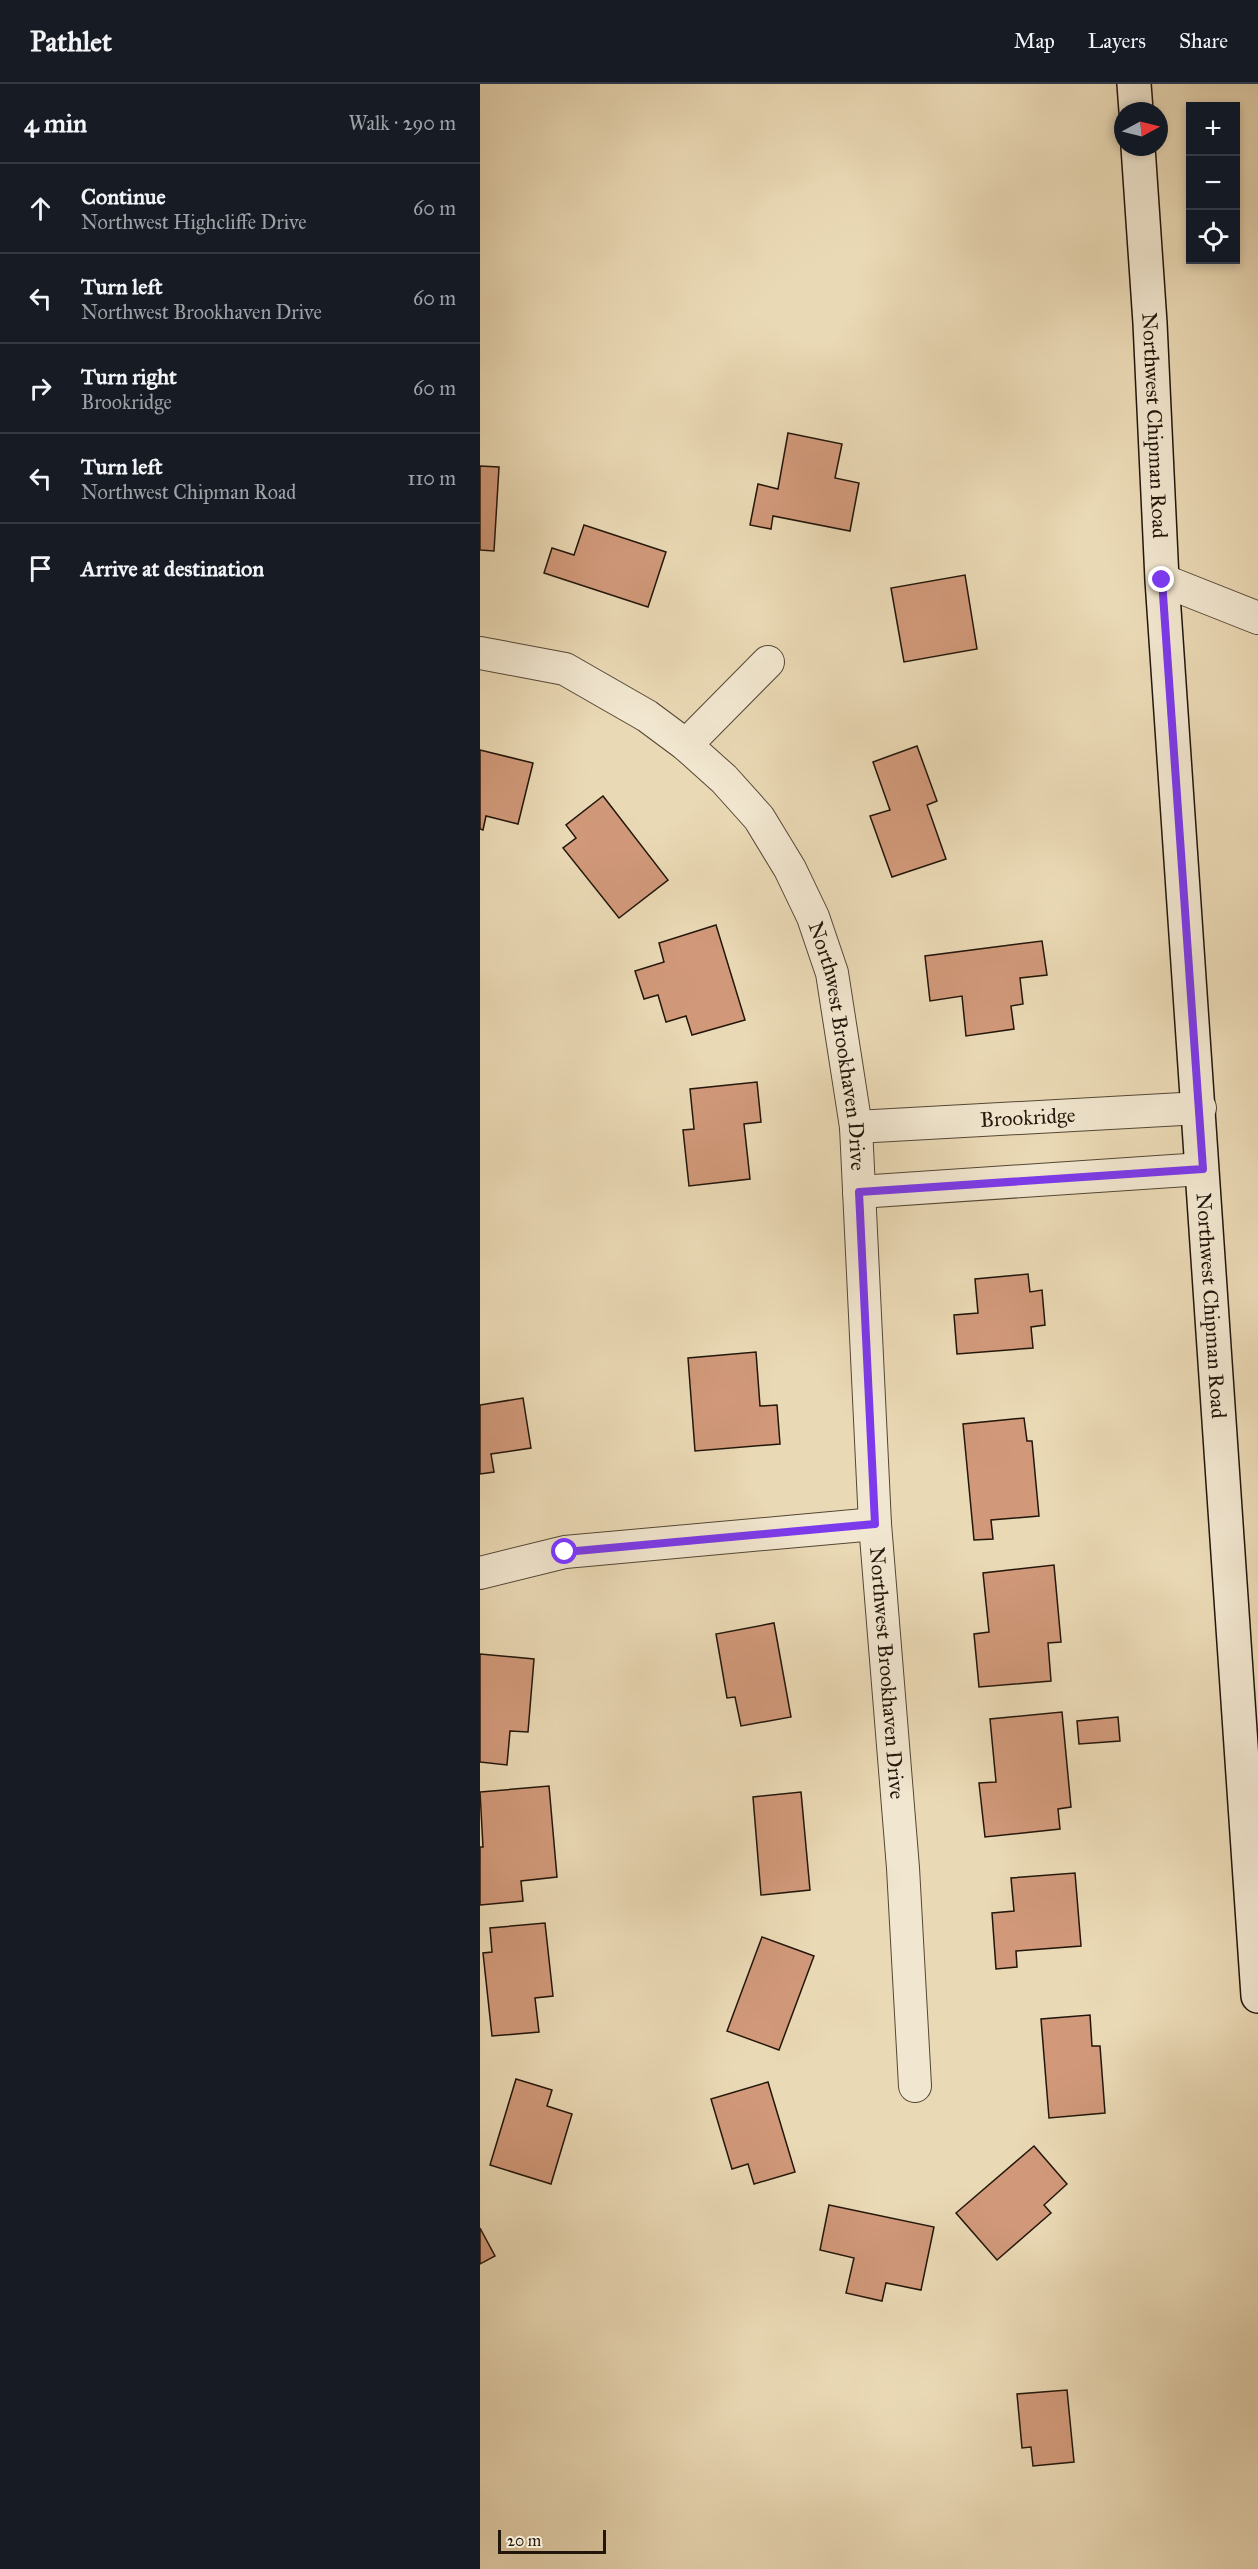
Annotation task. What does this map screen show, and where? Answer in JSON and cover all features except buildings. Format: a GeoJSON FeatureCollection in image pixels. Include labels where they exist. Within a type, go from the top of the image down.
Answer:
{"type":"FeatureCollection","features":[{"type":"Feature","properties":{"kind":"main road"},"geometry":{"type":"LineString","coordinates":[[1134,84],[1135,102]]}},
{"type":"Feature","properties":{"kind":"main road","name":"Northwest Chipman Road"},"geometry":{"type":"LineString","coordinates":[[1139,156],[1150,322],[1162,580],[1200,1108],[1258,1996]]}},
{"type":"Feature","properties":{"kind":"street"},"geometry":{"type":"LineString","coordinates":[[1162,580],[1258,618]]}},
{"type":"Feature","properties":{"kind":"street","name":"Northwest Brookhaven Drive"},"geometry":{"type":"LineString","coordinates":[[480,653],[565,669],[647,716],[686,745],[724,779],[759,818],[790,869],[813,917],[832,973],[856,1127],[875,1524],[903,1868],[915,2086]]}},
{"type":"Feature","properties":{"kind":"street"},"geometry":{"type":"LineString","coordinates":[[686,745],[768,662]]}},
{"type":"Feature","properties":{"kind":"street","name":"Brookridge"},"geometry":{"type":"LineString","coordinates":[[856,1127],[1200,1108]]}},
{"type":"Feature","properties":{"kind":"street"},"geometry":{"type":"LineString","coordinates":[[859,1192],[1203,1169]]}},
{"type":"Feature","properties":{"kind":"street"},"geometry":{"type":"LineString","coordinates":[[480,1573],[565,1552],[875,1524]]}},
{"type":"Feature","properties":{"kind":"route"},"geometry":{"type":"LineString","coordinates":[[565,1552],[875,1524],[859,1192],[1203,1169],[1162,580]]}}]}
